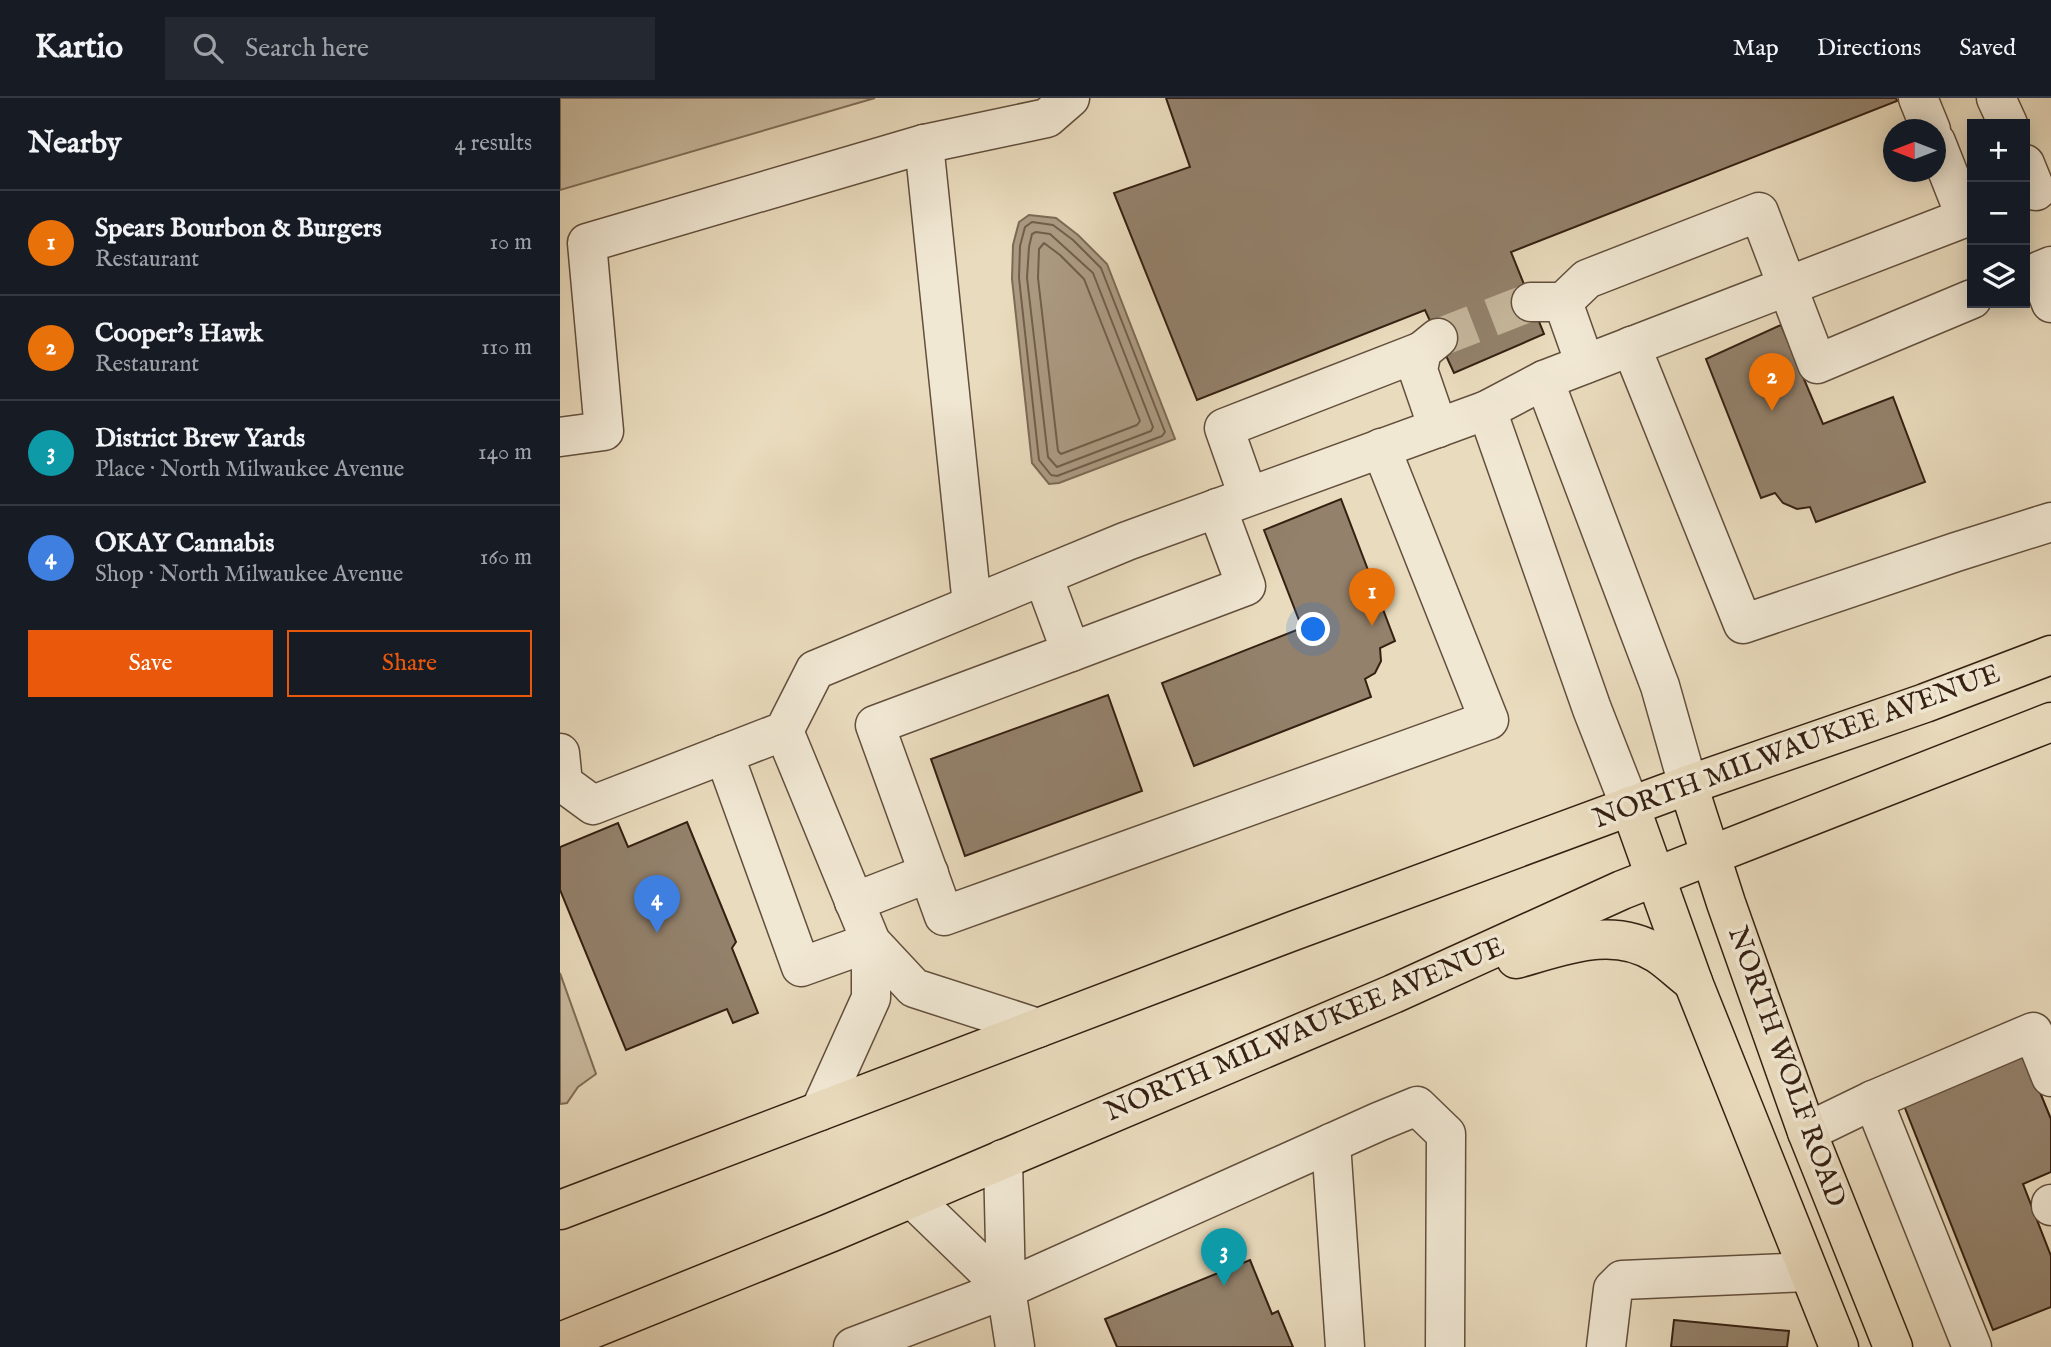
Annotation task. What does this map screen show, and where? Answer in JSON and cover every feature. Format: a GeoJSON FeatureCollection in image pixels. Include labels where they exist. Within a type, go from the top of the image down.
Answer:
{"type":"FeatureCollection","features":[{"type":"Feature","properties":{"kind":"main road","name":"NORTH MILWAUKEE AVENUE"},"geometry":{"type":"LineString","coordinates":[[569,1201],[820,1111],[1630,806],[1925,703],[2051,654]]}},
{"type":"Feature","properties":{"kind":"main road","name":"NORTH MILWAUKEE AVENUE"},"geometry":{"type":"LineString","coordinates":[[560,1342],[912,1198],[1393,995],[1655,876],[2051,722]]}},
{"type":"Feature","properties":{"kind":"main road","name":"NORTH WOLF ROAD"},"geometry":{"type":"LineString","coordinates":[[1688,785],[1807,1132],[1893,1347]]}},
{"type":"Feature","properties":{"kind":"main road","name":"NORTH WOLF ROAD"},"geometry":{"type":"LineString","coordinates":[[1630,806],[1693,982],[1839,1347]]}},
{"type":"Feature","properties":{"kind":"main road"},"geometry":{"type":"LineString","coordinates":[[1393,995],[1599,938],[1640,945],[1658,954],[1693,982]]}},
{"type":"Feature","properties":{"kind":"street"},"geometry":{"type":"LineString","coordinates":[[560,437],[604,431],[587,243],[924,144],[1047,118],[1070,98]]}},
{"type":"Feature","properties":{"kind":"street"},"geometry":{"type":"LineString","coordinates":[[1918,98],[1927,119]]}},
{"type":"Feature","properties":{"kind":"street"},"geometry":{"type":"LineString","coordinates":[[1996,98],[2006,119]]}},
{"type":"Feature","properties":{"kind":"street"},"geometry":{"type":"LineString","coordinates":[[924,144],[972,605]]}},
{"type":"Feature","properties":{"kind":"street"},"geometry":{"type":"LineString","coordinates":[[1946,164],[1967,212]]}},
{"type":"Feature","properties":{"kind":"street"},"geometry":{"type":"LineString","coordinates":[[1585,364],[1547,302],[1587,279],[1759,212],[1817,364],[1967,301]]}},
{"type":"Feature","properties":{"kind":"street"},"geometry":{"type":"LineString","coordinates":[[560,753],[563,783],[593,805],[784,731],[815,670],[1127,541],[1487,410],[1544,380],[1967,217]]}},
{"type":"Feature","properties":{"kind":"street"},"geometry":{"type":"LineString","coordinates":[[1381,448],[1489,720],[944,916],[875,725],[1246,586],[1224,428],[1430,344],[1418,370],[1438,428]]}},
{"type":"Feature","properties":{"kind":"street"},"geometry":{"type":"LineString","coordinates":[[1631,346],[1743,624],[2051,522]]}},
{"type":"Feature","properties":{"kind":"street"},"geometry":{"type":"LineString","coordinates":[[1544,380],[1660,687],[1688,785]]}},
{"type":"Feature","properties":{"kind":"street"},"geometry":{"type":"LineString","coordinates":[[1487,410],[1588,696],[1630,806]]}},
{"type":"Feature","properties":{"kind":"street"},"geometry":{"type":"LineString","coordinates":[[1043,576],[1071,652]]}},
{"type":"Feature","properties":{"kind":"street"},"geometry":{"type":"LineString","coordinates":[[784,731],[871,942],[914,988],[1038,1028]]}},
{"type":"Feature","properties":{"kind":"street"},"geometry":{"type":"LineString","coordinates":[[724,754],[801,967],[871,942]]}},
{"type":"Feature","properties":{"kind":"street"},"geometry":{"type":"LineString","coordinates":[[854,902],[929,873]]}},
{"type":"Feature","properties":{"kind":"street"},"geometry":{"type":"LineString","coordinates":[[820,1111],[871,998],[871,942]]}},
{"type":"Feature","properties":{"kind":"street"},"geometry":{"type":"LineString","coordinates":[[1807,1132],[1873,1100],[2033,1032],[2051,1077]]}},
{"type":"Feature","properties":{"kind":"street"},"geometry":{"type":"LineString","coordinates":[[1873,1100],[1972,1347]]}},
{"type":"Feature","properties":{"kind":"street"},"geometry":{"type":"LineString","coordinates":[[853,1347],[1006,1289],[1417,1106],[1446,1134],[1445,1347]]}},
{"type":"Feature","properties":{"kind":"street"},"geometry":{"type":"LineString","coordinates":[[1331,1143],[1345,1347]]}},
{"type":"Feature","properties":{"kind":"street"},"geometry":{"type":"LineString","coordinates":[[1003,1159],[1006,1289],[1015,1347]]}},
{"type":"Feature","properties":{"kind":"street"},"geometry":{"type":"LineString","coordinates":[[912,1198],[1006,1289]]}},
{"type":"Feature","properties":{"kind":"street"},"geometry":{"type":"LineString","coordinates":[[1606,1347],[1613,1289],[1622,1280],[1808,1272]]}},
{"type":"Feature","properties":{"kind":"shaded area"},"geometry":{"type":"Polygon","coordinates":[[[560,98],[875,98],[560,190],[560,98]]]}},
{"type":"Feature","properties":{"kind":"shaded area"},"geometry":{"type":"Polygon","coordinates":[[[560,973],[596,1074],[578,1087],[567,1103],[560,1104],[560,973]]]}},
{"type":"Feature","properties":{"kind":"water"},"geometry":{"type":"Polygon","coordinates":[[[1029,215],[1056,218],[1078,235],[1107,264],[1175,439],[1059,483],[1049,484],[1032,463],[1012,279],[1013,245],[1019,222],[1029,215]]]}},
{"type":"Feature","properties":{"kind":"building"},"geometry":{"type":"Polygon","coordinates":[[[1166,98],[1896,98],[1897,101],[1511,252],[1544,334],[1454,373],[1425,310],[1197,400],[1114,193],[1190,167],[1166,98]]]}},
{"type":"Feature","properties":{"kind":"building"},"geometry":{"type":"Polygon","coordinates":[[[1781,325],[1823,424],[1893,397],[1925,482],[1816,522],[1810,507],[1797,509],[1783,503],[1775,493],[1761,498],[1706,359],[1781,325]]]}},
{"type":"Feature","properties":{"kind":"building"},"geometry":{"type":"Polygon","coordinates":[[[1341,499],[1395,641],[1380,648],[1381,661],[1375,673],[1365,679],[1371,697],[1194,766],[1162,683],[1302,628],[1264,530],[1341,499]]]}},
{"type":"Feature","properties":{"kind":"building"},"geometry":{"type":"Polygon","coordinates":[[[1108,695],[1142,791],[965,856],[931,759],[1108,695]]]}},
{"type":"Feature","properties":{"kind":"building"},"geometry":{"type":"Polygon","coordinates":[[[687,822],[736,942],[732,948],[758,1013],[733,1023],[727,1009],[626,1050],[560,890],[560,847],[618,823],[628,847],[687,822]]]}},
{"type":"Feature","properties":{"kind":"building"},"geometry":{"type":"Polygon","coordinates":[[[2023,1051],[2051,1119],[2051,1172],[2023,1184],[2051,1256],[2051,1307],[1993,1330],[1901,1098],[2023,1051]]]}},
{"type":"Feature","properties":{"kind":"building"},"geometry":{"type":"Polygon","coordinates":[[[1250,1260],[1272,1314],[1278,1311],[1293,1347],[1117,1347],[1105,1319],[1250,1260]]]}},
{"type":"Feature","properties":{"kind":"building"},"geometry":{"type":"Polygon","coordinates":[[[1674,1320],[1789,1331],[1787,1347],[1671,1347],[1674,1320]]]}},
{"type":"Feature","properties":{"kind":"tunnel"},"geometry":{"type":"LineString","coordinates":[[1438,338],[1531,302]]}},
{"type":"Feature","properties":{"kind":"place","name":"Cooper's Hawk"},"geometry":{"type":"Point","coordinates":[1772,411]}},
{"type":"Feature","properties":{"kind":"place","name":"Spears Bourbon & Burgers"},"geometry":{"type":"Point","coordinates":[1372,626]}},
{"type":"Feature","properties":{"kind":"place","name":"OKAY Cannabis"},"geometry":{"type":"Point","coordinates":[657,933]}},
{"type":"Feature","properties":{"kind":"place","name":"District Brew Yards"},"geometry":{"type":"Point","coordinates":[1224,1286]}}]}
